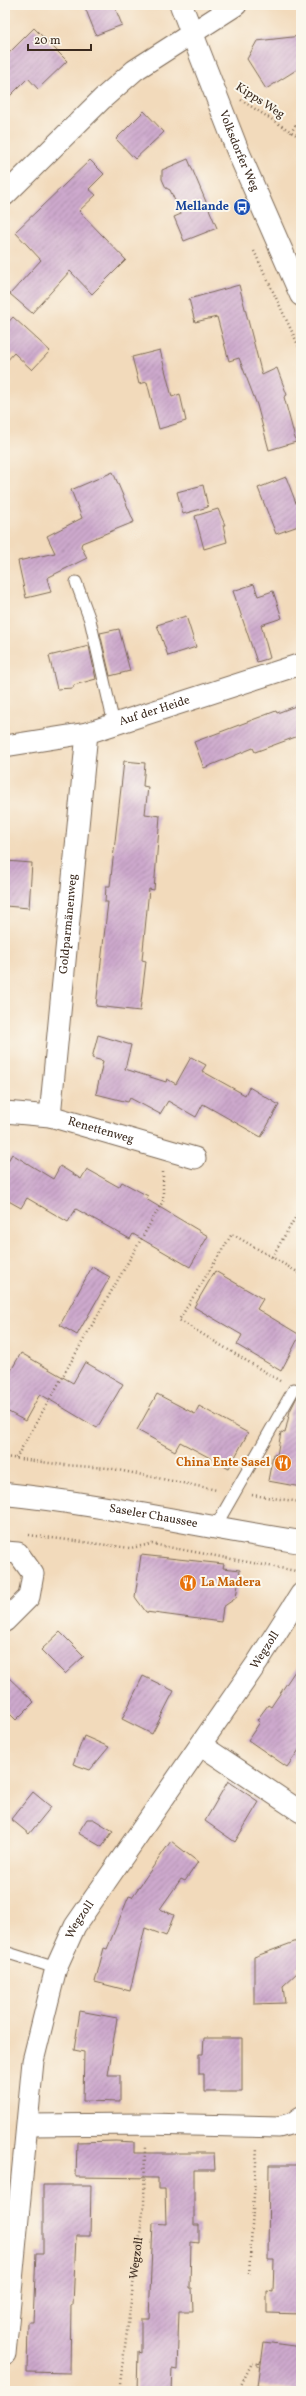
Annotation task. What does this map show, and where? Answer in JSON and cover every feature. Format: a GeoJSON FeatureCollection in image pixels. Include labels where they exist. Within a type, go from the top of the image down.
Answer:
{"type":"FeatureCollection","features":[{"type":"Feature","properties":{"kind":"street","name":"Volksdorfer Weg"},"geometry":{"type":"LineString","coordinates":[[182,5],[256,195],[301,295]]}},
{"type":"Feature","properties":{"kind":"street"},"geometry":{"type":"LineString","coordinates":[[5,195],[102,99],[135,70],[236,5]]}},
{"type":"Feature","properties":{"kind":"street","name":"Auf der Heide"},"geometry":{"type":"LineString","coordinates":[[5,746],[87,733],[301,664]]}},
{"type":"Feature","properties":{"kind":"street","name":"Goldparmänenweg"},"geometry":{"type":"LineString","coordinates":[[50,1116],[87,733]]}},
{"type":"Feature","properties":{"kind":"street","name":"Renettenweg"},"geometry":{"type":"LineString","coordinates":[[5,1112],[50,1116],[195,1158]]}},
{"type":"Feature","properties":{"kind":"street","name":"Saseler Chaussee"},"geometry":{"type":"LineString","coordinates":[[5,1494],[146,1515],[214,1529],[301,1542]]}},
{"type":"Feature","properties":{"kind":"street"},"geometry":{"type":"LineString","coordinates":[[5,1552],[18,1553],[33,1574],[29,1597],[5,1621]]}},
{"type":"Feature","properties":{"kind":"street","name":"Wegzoll"},"geometry":{"type":"LineString","coordinates":[[5,2354],[33,2061],[56,1968],[75,1926],[201,1744],[301,1594]]}},
{"type":"Feature","properties":{"kind":"street"},"geometry":{"type":"LineString","coordinates":[[201,1744],[301,1812]]}},
{"type":"Feature","properties":{"kind":"street"},"geometry":{"type":"LineString","coordinates":[[28,2125],[145,2124],[278,2127],[293,2123],[301,2117]]}},
{"type":"Feature","properties":{"kind":"lane"},"geometry":{"type":"LineString","coordinates":[[76,582],[90,620],[114,724]]}},
{"type":"Feature","properties":{"kind":"lane"},"geometry":{"type":"LineString","coordinates":[[214,1529],[294,1389]]}},
{"type":"Feature","properties":{"kind":"lane"},"geometry":{"type":"LineString","coordinates":[[284,1407],[297,1402]]}},
{"type":"Feature","properties":{"kind":"lane"},"geometry":{"type":"LineString","coordinates":[[5,1952],[56,1968]]}},
{"type":"Feature","properties":{"kind":"path","name":"Kipps Weg"},"geometry":{"type":"LineString","coordinates":[[210,79],[301,138]]}},
{"type":"Feature","properties":{"kind":"path"},"geometry":{"type":"LineString","coordinates":[[292,133],[301,115]]}},
{"type":"Feature","properties":{"kind":"path"},"geometry":{"type":"LineString","coordinates":[[254,251],[301,350]]}},
{"type":"Feature","properties":{"kind":"path"},"geometry":{"type":"LineString","coordinates":[[16,1458],[163,1201],[162,1149]]}},
{"type":"Feature","properties":{"kind":"path"},"geometry":{"type":"LineString","coordinates":[[272,1257],[301,1208]]}},
{"type":"Feature","properties":{"kind":"path"},"geometry":{"type":"LineString","coordinates":[[280,1381],[179,1320],[232,1234],[301,1274]]}},
{"type":"Feature","properties":{"kind":"path"},"geometry":{"type":"LineString","coordinates":[[5,1457],[64,1465],[108,1468],[235,1493],[301,1502]]}},
{"type":"Feature","properties":{"kind":"path"},"geometry":{"type":"LineString","coordinates":[[28,1535],[130,1548],[152,1544],[301,1572]]}},
{"type":"Feature","properties":{"kind":"path","name":"Wegzoll"},"geometry":{"type":"LineString","coordinates":[[119,2391],[144,2204],[145,2124]]}},
{"type":"Feature","properties":{"kind":"path"},"geometry":{"type":"LineString","coordinates":[[249,2274],[258,2127]]}},
{"type":"Feature","properties":{"kind":"path"},"geometry":{"type":"LineString","coordinates":[[238,2391],[252,2363],[260,2363],[258,2367],[261,2368]]}},
{"type":"Feature","properties":{"kind":"building"},"geometry":{"type":"Polygon","coordinates":[[[84,5],[114,5],[122,25],[96,35],[84,5]]]}},
{"type":"Feature","properties":{"kind":"building"},"geometry":{"type":"Polygon","coordinates":[[[34,28],[67,61],[38,89],[28,78],[5,101],[5,57],[34,28]]]}},
{"type":"Feature","properties":{"kind":"building"},"geometry":{"type":"Polygon","coordinates":[[[301,36],[301,67],[266,89],[247,59],[257,41],[301,36]]]}},
{"type":"Feature","properties":{"kind":"building"},"geometry":{"type":"Polygon","coordinates":[[[144,111],[164,132],[135,159],[116,139],[144,111]]]}},
{"type":"Feature","properties":{"kind":"building"},"geometry":{"type":"Polygon","coordinates":[[[188,159],[217,228],[184,241],[174,217],[181,214],[170,190],[166,188],[162,179],[162,170],[188,159]]]}},
{"type":"Feature","properties":{"kind":"building"},"geometry":{"type":"Polygon","coordinates":[[[90,160],[104,174],[89,189],[96,195],[79,211],[126,260],[92,294],[70,271],[32,313],[10,294],[41,260],[15,232],[90,160]]]}},
{"type":"Feature","properties":{"kind":"building"},"geometry":{"type":"Polygon","coordinates":[[[239,285],[262,375],[277,368],[287,395],[284,397],[296,442],[269,450],[257,405],[239,358],[229,361],[217,317],[195,322],[189,299],[239,285]]]}},
{"type":"Feature","properties":{"kind":"building"},"geometry":{"type":"Polygon","coordinates":[[[13,317],[50,351],[32,370],[14,353],[5,363],[5,326],[13,317]]]}},
{"type":"Feature","properties":{"kind":"building"},"geometry":{"type":"Polygon","coordinates":[[[160,350],[172,397],[180,394],[186,421],[159,429],[147,382],[139,384],[132,357],[160,350]]]}},
{"type":"Feature","properties":{"kind":"building"},"geometry":{"type":"Polygon","coordinates":[[[113,472],[134,522],[82,543],[81,546],[87,558],[47,578],[51,592],[26,598],[18,561],[55,553],[47,536],[82,518],[71,490],[113,472]]]}},
{"type":"Feature","properties":{"kind":"building"},"geometry":{"type":"Polygon","coordinates":[[[286,477],[301,516],[301,525],[276,534],[258,488],[286,477]]]}},
{"type":"Feature","properties":{"kind":"building"},"geometry":{"type":"Polygon","coordinates":[[[203,485],[208,507],[183,514],[177,492],[203,485]]]}},
{"type":"Feature","properties":{"kind":"building"},"geometry":{"type":"Polygon","coordinates":[[[218,509],[225,525],[223,525],[227,542],[204,549],[195,516],[218,509]]]}},
{"type":"Feature","properties":{"kind":"building"},"geometry":{"type":"Polygon","coordinates":[[[254,584],[258,596],[273,591],[282,618],[261,625],[270,658],[257,662],[233,591],[254,584]]]}},
{"type":"Feature","properties":{"kind":"building"},"geometry":{"type":"Polygon","coordinates":[[[186,616],[196,647],[168,656],[157,625],[186,616]]]}},
{"type":"Feature","properties":{"kind":"building"},"geometry":{"type":"Polygon","coordinates":[[[119,629],[130,671],[110,676],[100,633],[119,629]]]}},
{"type":"Feature","properties":{"kind":"building"},"geometry":{"type":"Polygon","coordinates":[[[89,646],[96,679],[74,685],[73,688],[57,689],[49,656],[89,646]]]}},
{"type":"Feature","properties":{"kind":"building"},"geometry":{"type":"Polygon","coordinates":[[[301,704],[301,735],[255,752],[253,748],[204,768],[194,742],[276,711],[277,713],[301,704]]]}},
{"type":"Feature","properties":{"kind":"building"},"geometry":{"type":"Polygon","coordinates":[[[124,761],[145,763],[143,786],[148,787],[145,814],[160,816],[154,890],[149,889],[142,960],[146,961],[140,1011],[96,1006],[108,902],[105,902],[106,886],[110,886],[124,761]]]}},
{"type":"Feature","properties":{"kind":"building"},"geometry":{"type":"Polygon","coordinates":[[[6,861],[32,863],[29,908],[5,906],[6,861]]]}},
{"type":"Feature","properties":{"kind":"building"},"geometry":{"type":"Polygon","coordinates":[[[98,1035],[131,1045],[125,1069],[166,1082],[167,1079],[176,1084],[191,1057],[206,1065],[202,1071],[245,1095],[249,1087],[279,1105],[261,1137],[203,1104],[196,1117],[168,1101],[160,1114],[130,1098],[128,1102],[96,1094],[103,1061],[92,1058],[98,1035]]]}},
{"type":"Feature","properties":{"kind":"building"},"geometry":{"type":"Polygon","coordinates":[[[12,1154],[53,1179],[60,1166],[81,1179],[87,1169],[119,1187],[122,1182],[148,1196],[146,1199],[208,1236],[190,1267],[133,1234],[130,1239],[76,1209],[68,1222],[27,1198],[21,1208],[5,1199],[5,1166],[12,1154]]]}},
{"type":"Feature","properties":{"kind":"building"},"geometry":{"type":"Polygon","coordinates":[[[92,1267],[110,1277],[77,1335],[60,1325],[92,1267]]]}},
{"type":"Feature","properties":{"kind":"building"},"geometry":{"type":"Polygon","coordinates":[[[215,1271],[263,1299],[257,1309],[300,1335],[281,1371],[237,1345],[242,1335],[194,1307],[215,1271]]]}},
{"type":"Feature","properties":{"kind":"building"},"geometry":{"type":"Polygon","coordinates":[[[21,1353],[73,1383],[85,1362],[123,1384],[97,1428],[40,1394],[25,1421],[5,1410],[5,1381],[21,1353]]]}},
{"type":"Feature","properties":{"kind":"building"},"geometry":{"type":"Polygon","coordinates":[[[157,1394],[195,1414],[199,1406],[248,1433],[229,1468],[180,1442],[175,1451],[137,1430],[157,1394]]]}},
{"type":"Feature","properties":{"kind":"building"},"geometry":{"type":"Polygon","coordinates":[[[298,1395],[301,1396],[301,1487],[268,1481],[273,1454],[277,1455],[281,1432],[285,1433],[290,1411],[298,1395]]]}},
{"type":"Feature","properties":{"kind":"building","name":"La Madera"},"geometry":{"type":"Polygon","coordinates":[[[141,1555],[224,1564],[223,1568],[240,1570],[236,1598],[223,1607],[221,1622],[146,1612],[135,1597],[141,1555]]]}},
{"type":"Feature","properties":{"kind":"building"},"geometry":{"type":"Polygon","coordinates":[[[60,1632],[84,1656],[65,1674],[41,1650],[60,1632]]]}},
{"type":"Feature","properties":{"kind":"building"},"geometry":{"type":"Polygon","coordinates":[[[301,1662],[301,1747],[287,1767],[248,1740],[260,1722],[257,1720],[268,1705],[271,1707],[301,1662]]]}},
{"type":"Feature","properties":{"kind":"building"},"geometry":{"type":"Polygon","coordinates":[[[5,1674],[34,1702],[16,1720],[5,1709],[5,1674]]]}},
{"type":"Feature","properties":{"kind":"building"},"geometry":{"type":"Polygon","coordinates":[[[143,1676],[174,1691],[152,1734],[122,1719],[143,1676]]]}},
{"type":"Feature","properties":{"kind":"building"},"geometry":{"type":"Polygon","coordinates":[[[84,1736],[109,1747],[90,1770],[73,1764],[84,1736]]]}},
{"type":"Feature","properties":{"kind":"building"},"geometry":{"type":"Polygon","coordinates":[[[228,1781],[259,1802],[235,1842],[205,1821],[228,1781]]]}},
{"type":"Feature","properties":{"kind":"building"},"geometry":{"type":"Polygon","coordinates":[[[33,1792],[51,1807],[29,1834],[11,1819],[33,1792]]]}},
{"type":"Feature","properties":{"kind":"building"},"geometry":{"type":"Polygon","coordinates":[[[87,1819],[93,1819],[113,1831],[102,1847],[78,1833],[87,1819]]]}},
{"type":"Feature","properties":{"kind":"building"},"geometry":{"type":"Polygon","coordinates":[[[171,1841],[198,1862],[185,1881],[181,1879],[160,1909],[174,1915],[166,1936],[145,1928],[130,1991],[95,1982],[104,1948],[107,1949],[129,1896],[132,1897],[171,1841]]]}},
{"type":"Feature","properties":{"kind":"building"},"geometry":{"type":"Polygon","coordinates":[[[297,1941],[301,1952],[301,1965],[296,1967],[298,1972],[283,1986],[285,2003],[254,2004],[254,1957],[297,1941]]]}},
{"type":"Feature","properties":{"kind":"building"},"geometry":{"type":"Polygon","coordinates":[[[80,2011],[117,2018],[108,2075],[120,2075],[120,2102],[83,2101],[84,2052],[74,2050],[80,2011]]]}},
{"type":"Feature","properties":{"kind":"building"},"geometry":{"type":"Polygon","coordinates":[[[204,2038],[242,2038],[242,2092],[204,2092],[204,2074],[199,2074],[199,2054],[203,2054],[204,2038]]]}},
{"type":"Feature","properties":{"kind":"building"},"geometry":{"type":"Polygon","coordinates":[[[77,2142],[134,2142],[134,2153],[214,2153],[215,2170],[194,2170],[194,2225],[199,2225],[199,2243],[191,2242],[190,2288],[192,2288],[193,2311],[179,2311],[177,2370],[172,2369],[171,2391],[137,2391],[138,2352],[141,2353],[141,2318],[149,2318],[153,2223],[166,2224],[165,2189],[158,2189],[158,2178],[76,2177],[77,2142]]]}},
{"type":"Feature","properties":{"kind":"building"},"geometry":{"type":"Polygon","coordinates":[[[269,2165],[301,2165],[301,2314],[267,2313],[267,2291],[273,2292],[274,2260],[268,2260],[269,2165]]]}},
{"type":"Feature","properties":{"kind":"building"},"geometry":{"type":"Polygon","coordinates":[[[43,2185],[91,2185],[90,2236],[76,2236],[73,2305],[71,2305],[70,2373],[27,2372],[28,2322],[33,2322],[36,2253],[43,2253],[43,2185]]]}},
{"type":"Feature","properties":{"kind":"building"},"geometry":{"type":"Polygon","coordinates":[[[264,2342],[301,2347],[298,2391],[258,2386],[264,2342]]]}},
{"type":"Feature","properties":{"kind":"place","name":"Mellande"},"geometry":{"type":"Point","coordinates":[242,207]}},
{"type":"Feature","properties":{"kind":"place","name":"China Ente Sasel"},"geometry":{"type":"Point","coordinates":[283,1463]}},
{"type":"Feature","properties":{"kind":"place","name":"La Madera"},"geometry":{"type":"Point","coordinates":[188,1583]}}]}
